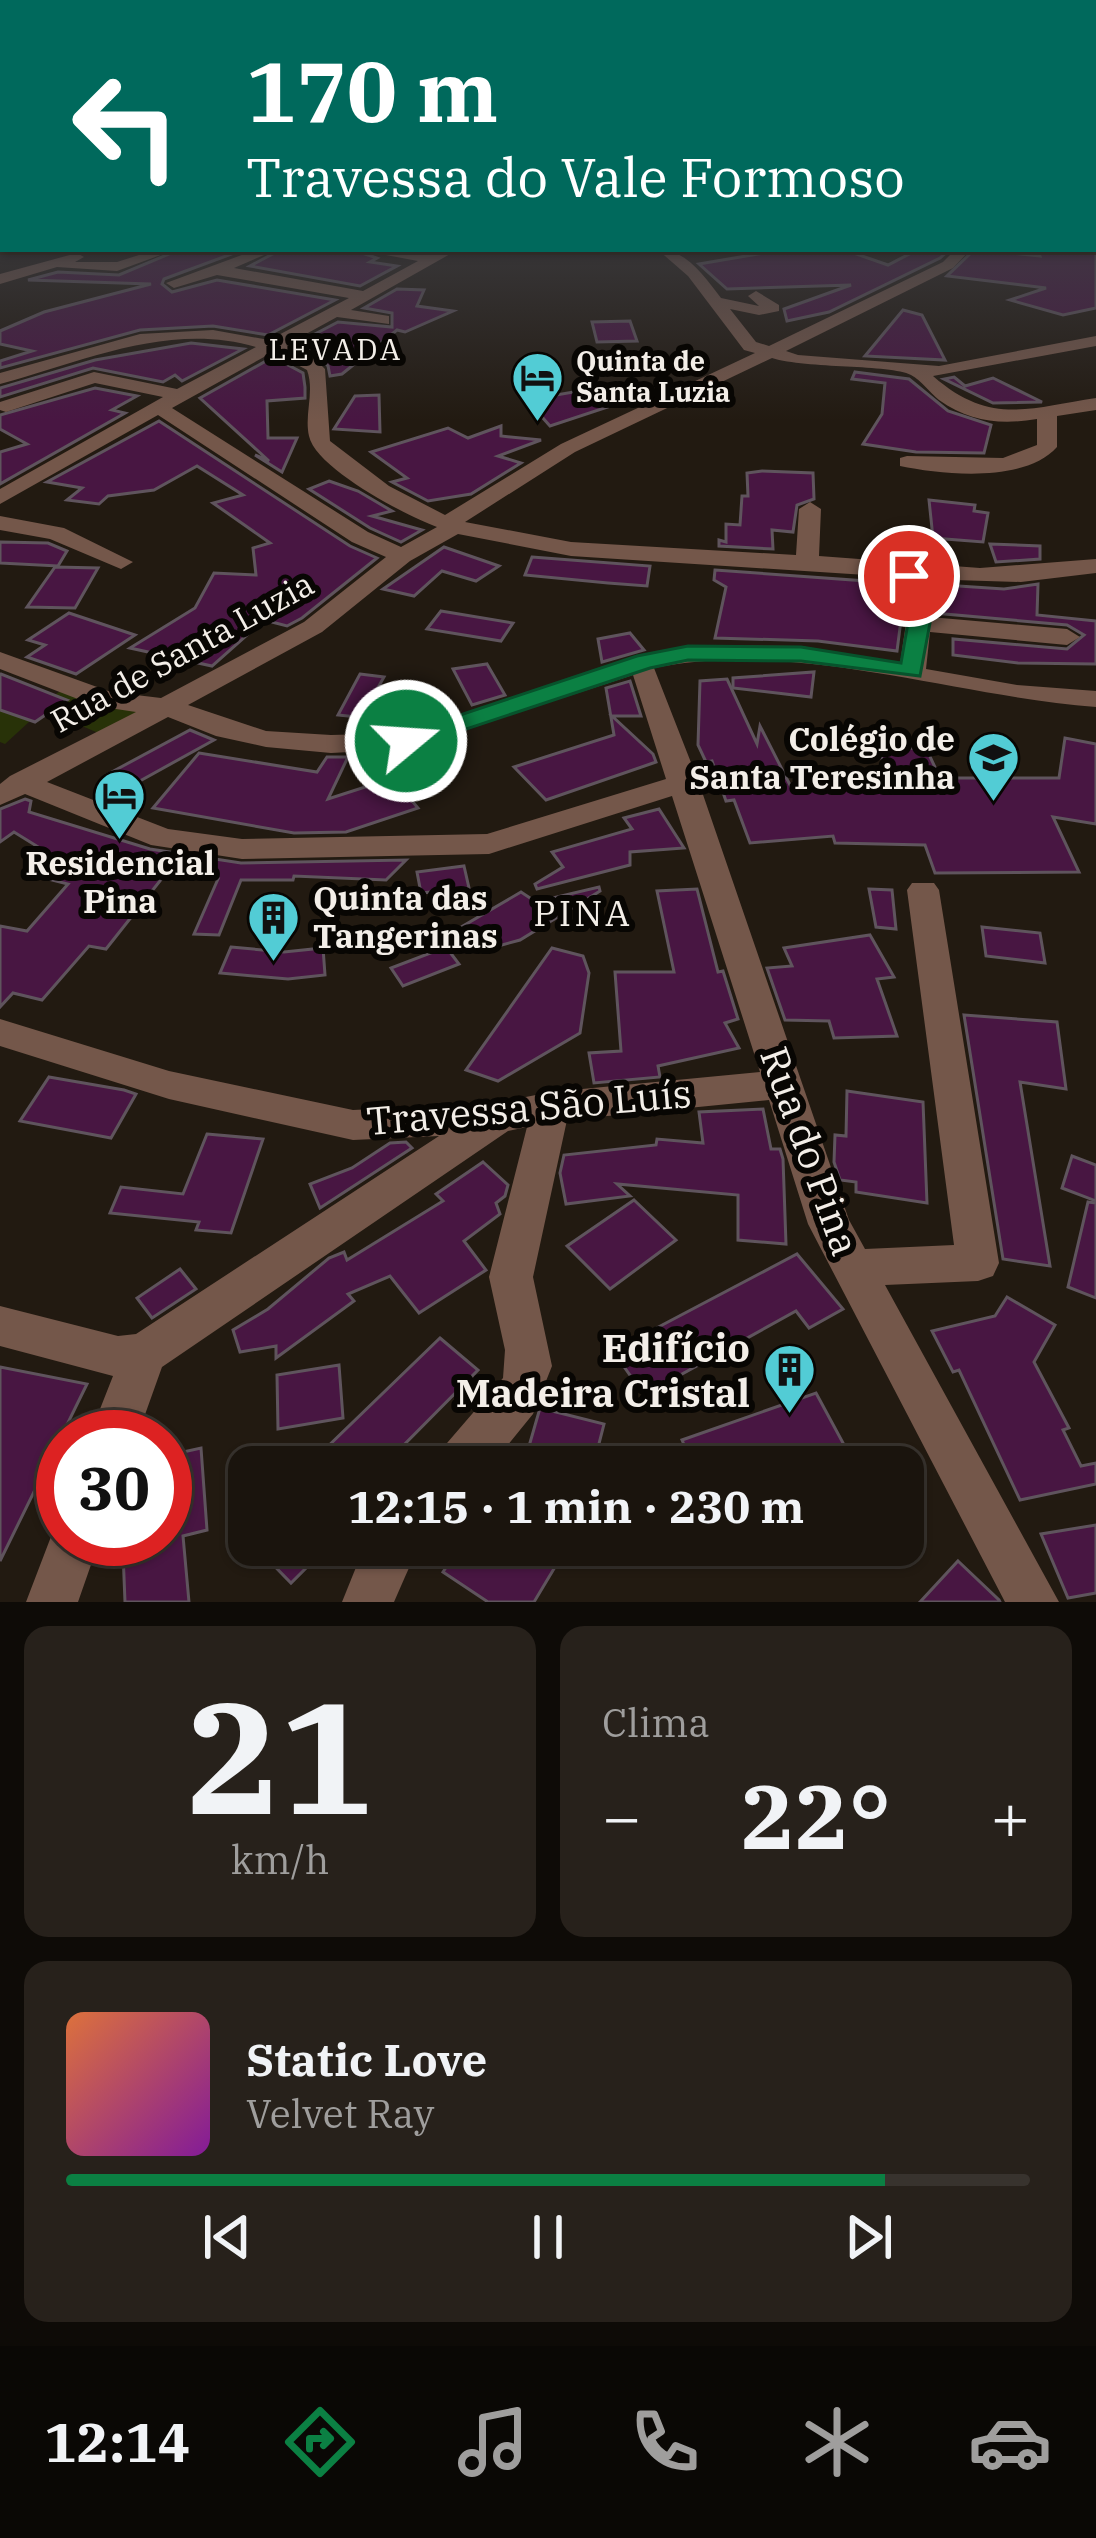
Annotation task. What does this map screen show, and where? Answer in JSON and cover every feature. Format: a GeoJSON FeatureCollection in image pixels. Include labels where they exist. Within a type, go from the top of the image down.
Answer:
{"type":"FeatureCollection","features":[{"type":"Feature","properties":{"kind":"street"},"geometry":{"type":"LineString","coordinates":[[0,279],[29,272]]}},
{"type":"Feature","properties":{"kind":"street"},"geometry":{"type":"LineString","coordinates":[[174,283],[210,272]]}},
{"type":"Feature","properties":{"kind":"street"},"geometry":{"type":"LineString","coordinates":[[226,272],[365,296]]}},
{"type":"Feature","properties":{"kind":"street"},"geometry":{"type":"LineString","coordinates":[[2,494],[411,272]]}},
{"type":"Feature","properties":{"kind":"street"},"geometry":{"type":"LineString","coordinates":[[692,272],[746,343],[772,354],[826,364],[918,372],[1096,341]]}},
{"type":"Feature","properties":{"kind":"street","name":"Rua de Santa Luzia"},"geometry":{"type":"LineString","coordinates":[[10,789],[313,627],[402,556],[568,448],[772,354],[935,272]]}},
{"type":"Feature","properties":{"kind":"street"},"geometry":{"type":"LineString","coordinates":[[716,303],[738,303],[760,311],[773,308],[756,296]]}},
{"type":"Feature","properties":{"kind":"street"},"geometry":{"type":"LineString","coordinates":[[335,312],[382,320]]}},
{"type":"Feature","properties":{"kind":"street"},"geometry":{"type":"LineString","coordinates":[[0,379],[81,352],[138,340],[211,336],[272,346],[316,368],[316,433],[321,443],[391,498],[452,525],[559,546],[807,562],[1000,573],[1096,566]]}},
{"type":"Feature","properties":{"kind":"street"},"geometry":{"type":"LineString","coordinates":[[918,372],[957,408],[973,414],[1014,417],[1096,404]]}},
{"type":"Feature","properties":{"kind":"street"},"geometry":{"type":"LineString","coordinates":[[6,406],[84,378],[180,395]]}},
{"type":"Feature","properties":{"kind":"street"},"geometry":{"type":"LineString","coordinates":[[158,407],[360,537],[402,556]]}},
{"type":"Feature","properties":{"kind":"street"},"geometry":{"type":"LineString","coordinates":[[907,462],[1030,459],[1047,447],[1047,413]]}},
{"type":"Feature","properties":{"kind":"street"},"geometry":{"type":"LineString","coordinates":[[807,562],[810,509]]}},
{"type":"Feature","properties":{"kind":"street"},"geometry":{"type":"LineString","coordinates":[[0,523],[56,533],[121,562]]}},
{"type":"Feature","properties":{"kind":"street"},"geometry":{"type":"LineString","coordinates":[[909,576],[919,623],[912,671]]}},
{"type":"Feature","properties":{"kind":"street"},"geometry":{"type":"LineString","coordinates":[[919,623],[1067,637]]}},
{"type":"Feature","properties":{"kind":"street"},"geometry":{"type":"LineString","coordinates":[[0,660],[106,700],[168,707],[226,730],[266,739],[350,744],[406,741],[645,662],[688,653],[801,654],[1017,693],[1096,699]]}},
{"type":"Feature","properties":{"kind":"street","name":"Rua do Pina"},"geometry":{"type":"LineString","coordinates":[[646,674],[829,1224],[1033,1602]]}},
{"type":"Feature","properties":{"kind":"street"},"geometry":{"type":"LineString","coordinates":[[10,789],[162,838],[242,849],[489,844],[684,783]]}},
{"type":"Feature","properties":{"kind":"street"},"geometry":{"type":"LineString","coordinates":[[853,1268],[978,1263],[923,890]]}},
{"type":"Feature","properties":{"kind":"street","name":"Travessa São Luís"},"geometry":{"type":"LineString","coordinates":[[0,1032],[170,1085],[352,1125],[496,1118],[551,1107],[782,1084]]}},
{"type":"Feature","properties":{"kind":"street"},"geometry":{"type":"LineString","coordinates":[[475,1446],[526,1384],[527,1346],[509,1299],[551,1107]]}},
{"type":"Feature","properties":{"kind":"street"},"geometry":{"type":"LineString","coordinates":[[0,1326],[118,1357],[144,1354],[496,1118]]}},
{"type":"Feature","properties":{"kind":"street"},"geometry":{"type":"LineString","coordinates":[[123,1410],[144,1354]]}},
{"type":"Feature","properties":{"kind":"street"},"geometry":{"type":"LineString","coordinates":[[52,1602],[65,1566]]}},
{"type":"Feature","properties":{"kind":"street"},"geometry":{"type":"LineString","coordinates":[[368,1602],[381,1566]]}},
{"type":"Feature","properties":{"kind":"green space"},"geometry":{"type":"Polygon","coordinates":[[[69,685],[148,712],[103,735],[75,723],[95,708],[77,701],[57,715],[42,710],[5,744],[0,742],[0,709],[23,717],[69,685]]]}},
{"type":"Feature","properties":{"kind":"building"},"geometry":{"type":"Polygon","coordinates":[[[58,272],[184,272],[164,279],[162,284],[172,292],[217,280],[335,300],[268,335],[213,326],[140,330],[0,368],[0,361],[32,351],[0,344],[0,331],[44,312],[151,284],[28,280],[58,272]]]}},
{"type":"Feature","properties":{"kind":"building"},"geometry":{"type":"Polygon","coordinates":[[[282,272],[386,272],[360,286],[282,272]]]}},
{"type":"Feature","properties":{"kind":"building"},"geometry":{"type":"Polygon","coordinates":[[[708,272],[912,272],[829,312],[787,321],[784,309],[851,285],[727,289],[708,272]]]}},
{"type":"Feature","properties":{"kind":"building"},"geometry":{"type":"Polygon","coordinates":[[[951,272],[1096,272],[1096,308],[1063,315],[1010,300],[1046,288],[947,276],[951,272]]]}},
{"type":"Feature","properties":{"kind":"building"},"geometry":{"type":"Polygon","coordinates":[[[397,289],[424,290],[417,306],[453,311],[405,332],[397,330],[342,374],[330,376],[328,366],[315,353],[296,344],[338,322],[392,327],[392,313],[364,308],[397,289]]]}},
{"type":"Feature","properties":{"kind":"building"},"geometry":{"type":"Polygon","coordinates":[[[903,310],[922,315],[945,360],[865,356],[903,310]]]}},
{"type":"Feature","properties":{"kind":"building"},"geometry":{"type":"Polygon","coordinates":[[[630,321],[637,341],[597,342],[592,322],[630,321]]]}},
{"type":"Feature","properties":{"kind":"building"},"geometry":{"type":"Polygon","coordinates":[[[191,343],[243,349],[182,381],[175,375],[163,382],[93,368],[0,397],[0,388],[95,360],[191,343]]]}},
{"type":"Feature","properties":{"kind":"building"},"geometry":{"type":"Polygon","coordinates":[[[273,357],[303,373],[305,387],[305,398],[267,401],[268,438],[297,438],[282,472],[255,455],[269,461],[200,398],[273,357]]]}},
{"type":"Feature","properties":{"kind":"building"},"geometry":{"type":"Polygon","coordinates":[[[855,372],[909,379],[948,411],[991,425],[984,453],[916,452],[863,444],[882,414],[885,383],[852,379],[855,372]]]}},
{"type":"Feature","properties":{"kind":"building"},"geometry":{"type":"Polygon","coordinates":[[[954,377],[965,386],[993,378],[1042,402],[993,403],[944,379],[954,377]]]}},
{"type":"Feature","properties":{"kind":"building"},"geometry":{"type":"Polygon","coordinates":[[[608,386],[626,401],[550,426],[527,400],[608,386]]]}},
{"type":"Feature","properties":{"kind":"building"},"geometry":{"type":"Polygon","coordinates":[[[95,388],[137,396],[112,410],[125,413],[0,484],[0,452],[27,444],[0,429],[0,415],[95,388]]]}},
{"type":"Feature","properties":{"kind":"building"},"geometry":{"type":"Polygon","coordinates":[[[379,395],[380,432],[334,429],[355,396],[379,395]]]}},
{"type":"Feature","properties":{"kind":"building"},"geometry":{"type":"Polygon","coordinates":[[[159,421],[350,546],[377,558],[302,618],[287,626],[264,620],[212,666],[130,648],[195,608],[214,573],[256,575],[253,548],[270,543],[213,503],[243,495],[197,466],[154,490],[108,496],[99,504],[67,500],[82,488],[47,482],[159,421]]]}},
{"type":"Feature","properties":{"kind":"building"},"geometry":{"type":"Polygon","coordinates":[[[501,426],[501,436],[541,440],[498,456],[521,463],[471,494],[428,501],[392,482],[407,478],[371,452],[448,428],[468,438],[501,426]]]}},
{"type":"Feature","properties":{"kind":"building"},"geometry":{"type":"Polygon","coordinates":[[[747,473],[813,473],[814,499],[797,505],[793,532],[772,530],[773,549],[719,546],[719,540],[726,542],[726,524],[740,525],[742,496],[748,496],[747,473]]]}},
{"type":"Feature","properties":{"kind":"building"},"geometry":{"type":"Polygon","coordinates":[[[329,481],[392,511],[372,516],[422,530],[401,542],[370,528],[309,489],[329,481]]]}},
{"type":"Feature","properties":{"kind":"building"},"geometry":{"type":"Polygon","coordinates":[[[929,500],[975,505],[974,511],[988,513],[983,542],[933,538],[929,500]]]}},
{"type":"Feature","properties":{"kind":"building"},"geometry":{"type":"Polygon","coordinates":[[[0,542],[48,543],[67,551],[58,566],[0,563],[0,542]]]}},
{"type":"Feature","properties":{"kind":"building"},"geometry":{"type":"Polygon","coordinates":[[[990,544],[1040,546],[1040,559],[996,562],[990,544]]]}},
{"type":"Feature","properties":{"kind":"building"},"geometry":{"type":"Polygon","coordinates":[[[444,547],[499,566],[476,581],[442,571],[414,596],[383,589],[444,547]]]}},
{"type":"Feature","properties":{"kind":"building"},"geometry":{"type":"Polygon","coordinates":[[[532,557],[650,566],[647,586],[525,575],[532,557]]]}},
{"type":"Feature","properties":{"kind":"building"},"geometry":{"type":"Polygon","coordinates":[[[55,567],[98,568],[75,608],[27,607],[55,567]]]}},
{"type":"Feature","properties":{"kind":"building"},"geometry":{"type":"Polygon","coordinates":[[[715,570],[880,582],[880,617],[901,620],[897,651],[818,641],[715,638],[726,587],[714,580],[715,570]]]}},
{"type":"Feature","properties":{"kind":"building"},"geometry":{"type":"Polygon","coordinates":[[[928,584],[1004,589],[1038,584],[1037,615],[1096,621],[1096,664],[1018,663],[953,655],[953,639],[1067,649],[1084,635],[1067,625],[934,613],[928,584]]]}},
{"type":"Feature","properties":{"kind":"building"},"geometry":{"type":"Polygon","coordinates":[[[441,611],[513,623],[501,641],[427,629],[441,611]]]}},
{"type":"Feature","properties":{"kind":"building"},"geometry":{"type":"Polygon","coordinates":[[[69,613],[135,635],[76,674],[27,657],[45,645],[28,640],[69,613]]]}},
{"type":"Feature","properties":{"kind":"building"},"geometry":{"type":"Polygon","coordinates":[[[630,633],[644,650],[602,662],[598,639],[630,633]]]}},
{"type":"Feature","properties":{"kind":"building"},"geometry":{"type":"Polygon","coordinates":[[[487,664],[505,695],[472,705],[453,669],[487,664]]]}},
{"type":"Feature","properties":{"kind":"building"},"geometry":{"type":"Polygon","coordinates":[[[814,672],[811,697],[733,688],[733,678],[814,672]]]}},
{"type":"Feature","properties":{"kind":"building"},"geometry":{"type":"Polygon","coordinates":[[[360,674],[384,677],[376,691],[399,693],[386,720],[338,715],[360,674]]]}},
{"type":"Feature","properties":{"kind":"building"},"geometry":{"type":"Polygon","coordinates":[[[0,675],[67,700],[35,722],[0,710],[0,675]]]}},
{"type":"Feature","properties":{"kind":"building"},"geometry":{"type":"Polygon","coordinates":[[[727,679],[757,744],[760,726],[791,787],[892,785],[878,749],[926,748],[940,778],[1059,778],[1065,738],[1096,744],[1096,824],[1053,817],[1079,872],[935,873],[925,845],[835,843],[833,836],[750,843],[734,800],[726,801],[712,761],[706,762],[698,745],[700,681],[727,679]]]}},
{"type":"Feature","properties":{"kind":"building"},"geometry":{"type":"Polygon","coordinates":[[[630,681],[641,716],[612,716],[656,762],[546,800],[514,767],[614,735],[606,688],[630,681]]]}},
{"type":"Feature","properties":{"kind":"building"},"geometry":{"type":"Polygon","coordinates":[[[190,730],[214,740],[129,787],[108,774],[190,730]]]}},
{"type":"Feature","properties":{"kind":"building"},"geometry":{"type":"Polygon","coordinates":[[[199,753],[317,772],[327,757],[348,757],[328,799],[393,778],[418,808],[346,832],[294,833],[153,808],[199,753]]]}},
{"type":"Feature","properties":{"kind":"building"},"geometry":{"type":"Polygon","coordinates":[[[31,801],[29,812],[150,849],[241,863],[406,860],[386,880],[294,876],[293,880],[241,880],[219,935],[194,934],[218,879],[163,877],[106,949],[89,946],[42,1000],[13,993],[0,1007],[0,926],[27,931],[68,884],[48,879],[64,863],[14,832],[0,842],[0,809],[31,801]]]}},
{"type":"Feature","properties":{"kind":"building"},"geometry":{"type":"Polygon","coordinates":[[[659,809],[684,848],[630,852],[630,865],[537,889],[535,884],[563,867],[552,852],[632,829],[624,818],[659,809]]]}},
{"type":"Feature","properties":{"kind":"building"},"geometry":{"type":"Polygon","coordinates":[[[464,866],[469,888],[421,893],[417,872],[464,866]]]}},
{"type":"Feature","properties":{"kind":"building"},"geometry":{"type":"Polygon","coordinates":[[[599,887],[600,891],[520,940],[491,948],[463,926],[521,892],[536,902],[599,887]]]}},
{"type":"Feature","properties":{"kind":"building"},"geometry":{"type":"Polygon","coordinates":[[[697,889],[718,972],[723,971],[738,1019],[725,1023],[739,1048],[658,1066],[660,1077],[594,1083],[589,1053],[621,1051],[615,972],[674,972],[657,891],[697,889]]]}},
{"type":"Feature","properties":{"kind":"building"},"geometry":{"type":"Polygon","coordinates":[[[869,889],[892,890],[896,929],[876,927],[869,889]]]}},
{"type":"Feature","properties":{"kind":"building"},"geometry":{"type":"Polygon","coordinates":[[[982,927],[1040,933],[1045,963],[986,956],[982,927]]]}},
{"type":"Feature","properties":{"kind":"building"},"geometry":{"type":"Polygon","coordinates":[[[870,935],[894,977],[877,979],[897,1036],[834,1038],[829,1021],[785,1020],[767,968],[792,966],[784,948],[870,935]]]}},
{"type":"Feature","properties":{"kind":"building","name":"Quinta das Tangerinas"},"geometry":{"type":"Polygon","coordinates":[[[231,947],[284,952],[323,948],[325,975],[288,979],[220,973],[231,947]]]}},
{"type":"Feature","properties":{"kind":"building"},"geometry":{"type":"Polygon","coordinates":[[[446,947],[459,964],[403,986],[391,968],[446,947]]]}},
{"type":"Feature","properties":{"kind":"building"},"geometry":{"type":"Polygon","coordinates":[[[552,948],[583,956],[589,973],[580,1033],[498,1081],[466,1070],[552,948]]]}},
{"type":"Feature","properties":{"kind":"building"},"geometry":{"type":"Polygon","coordinates":[[[964,1015],[1057,1022],[1066,1089],[1020,1082],[1050,1266],[1003,1259],[964,1015]]]}},
{"type":"Feature","properties":{"kind":"building"},"geometry":{"type":"Polygon","coordinates":[[[49,1077],[136,1094],[111,1138],[20,1121],[49,1077]]]}},
{"type":"Feature","properties":{"kind":"building"},"geometry":{"type":"Polygon","coordinates":[[[847,1091],[923,1102],[927,1203],[856,1192],[856,1182],[840,1180],[834,1162],[835,1135],[846,1136],[847,1091]]]}},
{"type":"Feature","properties":{"kind":"building"},"geometry":{"type":"Polygon","coordinates":[[[763,1109],[771,1149],[780,1149],[783,1159],[786,1244],[738,1240],[738,1195],[617,1184],[630,1196],[566,1204],[560,1173],[564,1155],[656,1145],[657,1139],[703,1143],[699,1112],[763,1109]]]}},
{"type":"Feature","properties":{"kind":"building"},"geometry":{"type":"Polygon","coordinates":[[[207,1134],[263,1139],[231,1233],[196,1230],[199,1222],[110,1213],[121,1187],[183,1194],[207,1134]]]}},
{"type":"Feature","properties":{"kind":"building"},"geometry":{"type":"Polygon","coordinates":[[[406,1142],[412,1148],[320,1208],[310,1184],[352,1168],[390,1143],[406,1142]]]}},
{"type":"Feature","properties":{"kind":"building"},"geometry":{"type":"Polygon","coordinates":[[[1072,1156],[1096,1165],[1096,1201],[1062,1188],[1072,1156]]]}},
{"type":"Feature","properties":{"kind":"building"},"geometry":{"type":"Polygon","coordinates":[[[483,1162],[508,1185],[505,1196],[496,1203],[500,1214],[464,1241],[486,1270],[419,1313],[390,1276],[348,1294],[354,1301],[276,1358],[276,1346],[240,1352],[233,1330],[268,1309],[329,1258],[344,1252],[347,1260],[443,1201],[436,1194],[483,1162]]]}},
{"type":"Feature","properties":{"kind":"building"},"geometry":{"type":"Polygon","coordinates":[[[634,1200],[676,1240],[610,1289],[567,1246],[634,1200]]]}},
{"type":"Feature","properties":{"kind":"building"},"geometry":{"type":"Polygon","coordinates":[[[1088,1202],[1096,1203],[1096,1298],[1068,1287],[1088,1202]]]}},
{"type":"Feature","properties":{"kind":"building"},"geometry":{"type":"Polygon","coordinates":[[[797,1254],[843,1309],[809,1328],[796,1311],[644,1395],[613,1351],[797,1254]]]}},
{"type":"Feature","properties":{"kind":"building"},"geometry":{"type":"Polygon","coordinates":[[[180,1269],[196,1289],[152,1318],[137,1298],[180,1269]]]}},
{"type":"Feature","properties":{"kind":"building"},"geometry":{"type":"Polygon","coordinates":[[[1007,1297],[1055,1325],[1034,1362],[1069,1428],[1063,1430],[1081,1466],[1096,1463],[1096,1484],[1020,1500],[959,1370],[953,1372],[932,1331],[995,1316],[1007,1297]]]}},
{"type":"Feature","properties":{"kind":"building"},"geometry":{"type":"Polygon","coordinates":[[[440,1338],[478,1370],[403,1446],[328,1446],[440,1338]]]}},
{"type":"Feature","properties":{"kind":"building"},"geometry":{"type":"Polygon","coordinates":[[[339,1365],[343,1418],[278,1429],[277,1375],[339,1365]]]}},
{"type":"Feature","properties":{"kind":"building"},"geometry":{"type":"Polygon","coordinates":[[[0,1367],[87,1384],[74,1410],[36,1410],[36,1488],[0,1561],[0,1367]]]}},
{"type":"Feature","properties":{"kind":"building"},"geometry":{"type":"Polygon","coordinates":[[[816,1393],[845,1446],[685,1446],[682,1440],[816,1393]]]}},
{"type":"Feature","properties":{"kind":"building"},"geometry":{"type":"Polygon","coordinates":[[[540,1408],[604,1424],[598,1446],[529,1446],[540,1408]]]}},
{"type":"Feature","properties":{"kind":"building"},"geometry":{"type":"Polygon","coordinates":[[[201,1448],[207,1530],[192,1534],[192,1450],[201,1448]]]}},
{"type":"Feature","properties":{"kind":"building"},"geometry":{"type":"Polygon","coordinates":[[[1096,1525],[1096,1593],[1068,1598],[1041,1534],[1096,1525]]]}},
{"type":"Feature","properties":{"kind":"building"},"geometry":{"type":"Polygon","coordinates":[[[958,1561],[999,1600],[1000,1602],[920,1602],[958,1561]]]}},
{"type":"Feature","properties":{"kind":"building"},"geometry":{"type":"Polygon","coordinates":[[[124,1566],[186,1566],[189,1602],[125,1602],[124,1566]]]}},
{"type":"Feature","properties":{"kind":"building"},"geometry":{"type":"Polygon","coordinates":[[[274,1566],[308,1566],[291,1583],[274,1566]]]}},
{"type":"Feature","properties":{"kind":"building"},"geometry":{"type":"Polygon","coordinates":[[[447,1566],[556,1566],[534,1602],[488,1602],[443,1572],[447,1566]]]}},
{"type":"Feature","properties":{"kind":"place","name":"Quinta de Santa Luzia"},"geometry":{"type":"Point","coordinates":[537,424]}},
{"type":"Feature","properties":{"kind":"place","name":"Colégio de Santa Teresinha"},"geometry":{"type":"Point","coordinates":[994,804]}},
{"type":"Feature","properties":{"kind":"place","name":"Residencial Pina"},"geometry":{"type":"Point","coordinates":[120,842]}},
{"type":"Feature","properties":{"kind":"place","name":"Quinta das Tangerinas"},"geometry":{"type":"Point","coordinates":[274,963]}},
{"type":"Feature","properties":{"kind":"place","name":"Edifício Madeira Cristal"},"geometry":{"type":"Point","coordinates":[789,1416]}},
{"type":"Feature","properties":{"kind":"district","name":"LEVADA"},"geometry":{"type":"Point","coordinates":[336,350]}},
{"type":"Feature","properties":{"kind":"district","name":"PINA"},"geometry":{"type":"Point","coordinates":[583,913]}},
{"type":"Feature","properties":{"kind":"route"},"geometry":{"type":"LineString","coordinates":[[406,741],[645,662],[688,653],[801,654],[912,671],[919,623],[909,576]]}}]}
